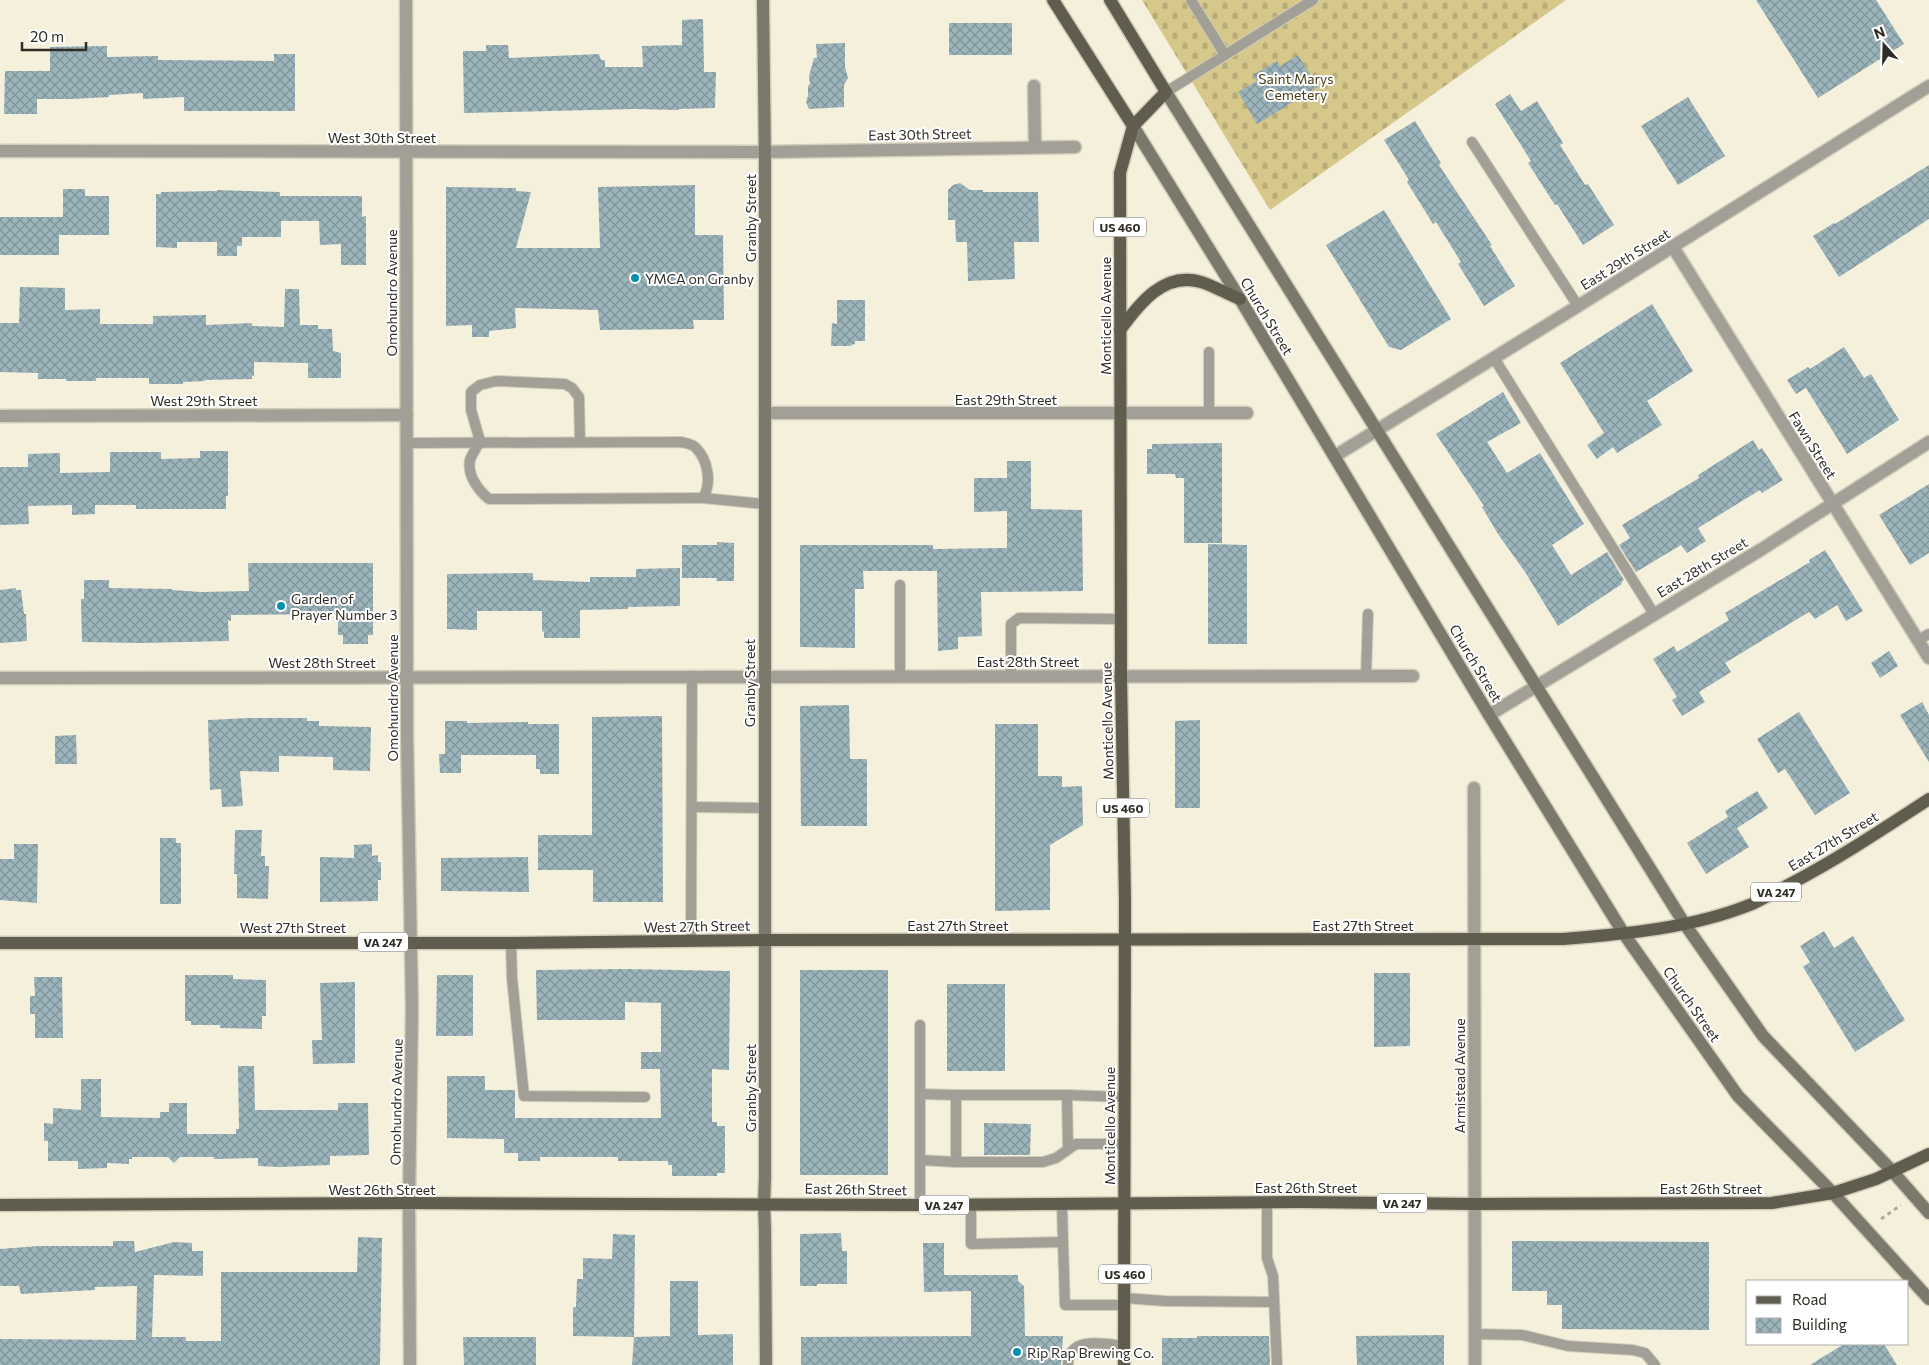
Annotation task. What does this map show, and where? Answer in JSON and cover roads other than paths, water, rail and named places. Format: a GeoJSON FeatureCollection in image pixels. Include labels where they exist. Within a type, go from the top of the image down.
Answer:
{"type":"FeatureCollection","features":[{"type":"Feature","properties":{"kind":"main road","name":"Granby Street"},"geometry":{"type":"LineString","coordinates":[[763,0],[765,414],[764,1203],[766,1230],[766,1365]]}},
{"type":"Feature","properties":{"kind":"main road","name":"Church Street"},"geometry":{"type":"LineString","coordinates":[[1053,0],[1240,299],[1489,715],[1624,934],[1738,1096],[1833,1193],[1929,1299]]}},
{"type":"Feature","properties":{"kind":"main road"},"geometry":{"type":"LineString","coordinates":[[1110,0],[1684,923],[1763,1036],[1893,1172],[1929,1213]]}},
{"type":"Feature","properties":{"kind":"main road","name":"Monticello Avenue"},"geometry":{"type":"LineString","coordinates":[[1124,1365],[1120,173],[1133,126],[1166,92]]}},
{"type":"Feature","properties":{"kind":"main road"},"geometry":{"type":"LineString","coordinates":[[1120,330],[1150,294],[1168,284],[1188,280],[1200,282],[1240,299]]}},
{"type":"Feature","properties":{"kind":"main road","name":"East 27th Street"},"geometry":{"type":"LineString","coordinates":[[765,940],[1473,940],[1563,939],[1624,934],[1719,915],[1753,903],[1820,868],[1929,800]]}},
{"type":"Feature","properties":{"kind":"main road","name":"West 27th Street"},"geometry":{"type":"LineString","coordinates":[[0,942],[511,943],[765,940]]}},
{"type":"Feature","properties":{"kind":"main road","name":"East 26th Street"},"geometry":{"type":"LineString","coordinates":[[764,1203],[920,1205],[1267,1202],[1474,1204],[1772,1203],[1833,1193],[1893,1172],[1929,1154]]}},
{"type":"Feature","properties":{"kind":"main road","name":"West 26th Street"},"geometry":{"type":"LineString","coordinates":[[0,1205],[764,1203]]}},
{"type":"Feature","properties":{"kind":"street","name":"Omohundro Avenue"},"geometry":{"type":"LineString","coordinates":[[406,0],[407,676],[412,1008],[409,1203],[410,1365]]}},
{"type":"Feature","properties":{"kind":"street"},"geometry":{"type":"LineString","coordinates":[[1034,86],[1035,147]]}},
{"type":"Feature","properties":{"kind":"street","name":"East 29th Street"},"geometry":{"type":"LineString","coordinates":[[1335,456],[1929,86]]}},
{"type":"Feature","properties":{"kind":"street","name":"East 30th Street"},"geometry":{"type":"LineString","coordinates":[[764,152],[1075,147]]}},
{"type":"Feature","properties":{"kind":"street","name":"West 30th Street"},"geometry":{"type":"LineString","coordinates":[[0,151],[764,152]]}},
{"type":"Feature","properties":{"kind":"street","name":"Fawn Street"},"geometry":{"type":"LineString","coordinates":[[1673,247],[1832,504],[1923,637],[1929,658]]}},
{"type":"Feature","properties":{"kind":"street","name":"East 29th Street"},"geometry":{"type":"LineString","coordinates":[[765,414],[1247,413]]}},
{"type":"Feature","properties":{"kind":"street","name":"West 29th Street"},"geometry":{"type":"LineString","coordinates":[[0,416],[407,415]]}},
{"type":"Feature","properties":{"kind":"street","name":"East 28th Street"},"geometry":{"type":"LineString","coordinates":[[1489,715],[1832,504],[1929,442]]}},
{"type":"Feature","properties":{"kind":"street","name":"East 28th Street"},"geometry":{"type":"LineString","coordinates":[[764,676],[1413,676]]}},
{"type":"Feature","properties":{"kind":"street","name":"West 28th Street"},"geometry":{"type":"LineString","coordinates":[[0,678],[764,676]]}},
{"type":"Feature","properties":{"kind":"street","name":"Armistead Avenue"},"geometry":{"type":"LineString","coordinates":[[1474,788],[1475,1365]]}},
{"type":"Feature","properties":{"kind":"lane"},"geometry":{"type":"LineString","coordinates":[[1191,0],[1225,55]]}},
{"type":"Feature","properties":{"kind":"lane"},"geometry":{"type":"LineString","coordinates":[[1166,92],[1313,0]]}},
{"type":"Feature","properties":{"kind":"lane"},"geometry":{"type":"LineString","coordinates":[[1472,142],[1578,306]]}},
{"type":"Feature","properties":{"kind":"lane"},"geometry":{"type":"LineString","coordinates":[[1209,352],[1209,413]]}},
{"type":"Feature","properties":{"kind":"lane"},"geometry":{"type":"LineString","coordinates":[[1494,358],[1654,614]]}},
{"type":"Feature","properties":{"kind":"lane"},"geometry":{"type":"LineString","coordinates":[[580,442],[579,397],[572,388],[565,384],[496,381],[480,385],[471,392],[471,410],[480,442],[470,459],[470,469],[480,491],[489,499],[703,498],[765,504]]}},
{"type":"Feature","properties":{"kind":"lane"},"geometry":{"type":"LineString","coordinates":[[407,443],[681,442],[695,446],[702,456],[708,474],[707,491],[703,498]]}},
{"type":"Feature","properties":{"kind":"lane"},"geometry":{"type":"LineString","coordinates":[[900,584],[900,677]]}},
{"type":"Feature","properties":{"kind":"lane"},"geometry":{"type":"LineString","coordinates":[[1366,676],[1368,614]]}},
{"type":"Feature","properties":{"kind":"lane"},"geometry":{"type":"LineString","coordinates":[[1011,677],[1011,624],[1019,618],[1121,618]]}},
{"type":"Feature","properties":{"kind":"lane"},"geometry":{"type":"LineString","coordinates":[[691,941],[692,676]]}},
{"type":"Feature","properties":{"kind":"lane"},"geometry":{"type":"LineString","coordinates":[[692,807],[765,808]]}},
{"type":"Feature","properties":{"kind":"lane"},"geometry":{"type":"LineString","coordinates":[[511,943],[512,978],[524,1096],[645,1097]]}},
{"type":"Feature","properties":{"kind":"lane"},"geometry":{"type":"LineString","coordinates":[[920,1025],[920,1205]]}},
{"type":"Feature","properties":{"kind":"lane"},"geometry":{"type":"LineString","coordinates":[[920,1094],[1123,1097]]}},
{"type":"Feature","properties":{"kind":"lane"},"geometry":{"type":"LineString","coordinates":[[956,1095],[956,1162]]}},
{"type":"Feature","properties":{"kind":"lane"},"geometry":{"type":"LineString","coordinates":[[1067,1095],[1068,1148]]}},
{"type":"Feature","properties":{"kind":"lane"},"geometry":{"type":"LineString","coordinates":[[920,1160],[1043,1162],[1056,1158],[1076,1144],[1124,1144]]}},
{"type":"Feature","properties":{"kind":"lane"},"geometry":{"type":"LineString","coordinates":[[1267,1202],[1267,1258],[1273,1276],[1276,1365]]}},
{"type":"Feature","properties":{"kind":"lane"},"geometry":{"type":"LineString","coordinates":[[971,1204],[971,1244],[1063,1242]]}},
{"type":"Feature","properties":{"kind":"lane"},"geometry":{"type":"LineString","coordinates":[[1062,1204],[1065,1305],[1125,1301],[1274,1302]]}},
{"type":"Feature","properties":{"kind":"lane"},"geometry":{"type":"LineString","coordinates":[[1475,1334],[1522,1335],[1568,1346],[1633,1350],[1645,1353],[1655,1365]]}},
{"type":"Feature","properties":{"kind":"lane"},"geometry":{"type":"LineString","coordinates":[[1068,1365],[1068,1357],[1071,1351],[1086,1344],[1093,1342],[1124,1346]]}},
{"type":"Feature","properties":{"kind":"place","name":"YMCA on Granby"},"geometry":{"type":"Point","coordinates":[635,278]}},
{"type":"Feature","properties":{"kind":"place","name":"Garden of Prayer Number 3"},"geometry":{"type":"Point","coordinates":[281,606]}},
{"type":"Feature","properties":{"kind":"place","name":"Rip Rap Brewing Co."},"geometry":{"type":"Point","coordinates":[1017,1352]}},
{"type":"Feature","properties":{"kind":"park label","name":"Saint Marys Cemetery"},"geometry":{"type":"Point","coordinates":[1296,86]}}]}
